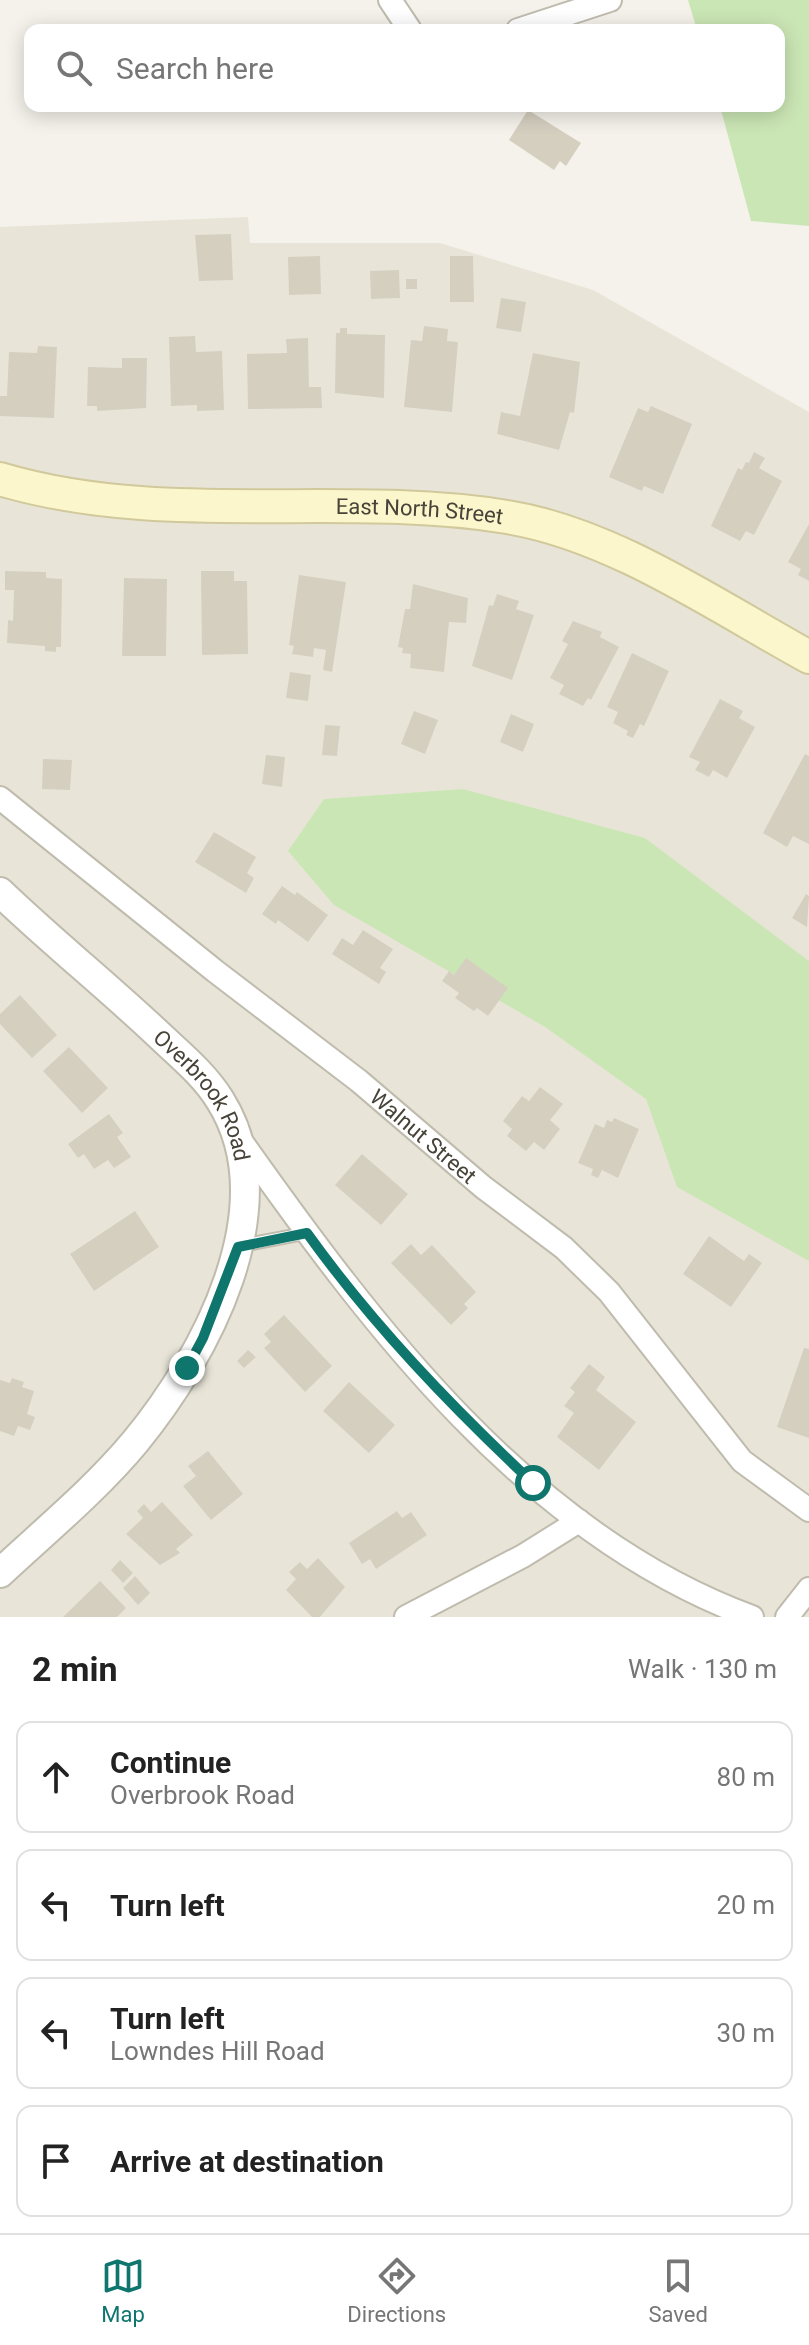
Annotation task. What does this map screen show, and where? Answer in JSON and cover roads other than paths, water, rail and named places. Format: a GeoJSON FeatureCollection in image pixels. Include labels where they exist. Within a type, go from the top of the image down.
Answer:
{"type":"FeatureCollection","features":[{"type":"Feature","properties":{"kind":"main road","name":"East North Street"},"geometry":{"type":"LineString","coordinates":[[0,479],[56,492],[148,504],[428,508],[508,517],[565,530],[611,549],[809,657]]}},
{"type":"Feature","properties":{"kind":"street"},"geometry":{"type":"LineString","coordinates":[[390,0],[406,24]]}},
{"type":"Feature","properties":{"kind":"street"},"geometry":{"type":"LineString","coordinates":[[536,24],[610,0]]}},
{"type":"Feature","properties":{"kind":"street"},"geometry":{"type":"LineString","coordinates":[[0,497],[56,492]]}},
{"type":"Feature","properties":{"kind":"street","name":"Walnut Street"},"geometry":{"type":"LineString","coordinates":[[0,798],[215,971],[359,1081],[483,1187],[564,1248],[609,1292],[742,1461],[809,1510]]}},
{"type":"Feature","properties":{"kind":"street","name":"Overbrook Road"},"geometry":{"type":"LineString","coordinates":[[0,892],[188,1063],[220,1100],[236,1133],[307,1233],[378,1323],[473,1427],[579,1521],[655,1575],[709,1601],[752,1617]]}},
{"type":"Feature","properties":{"kind":"street"},"geometry":{"type":"LineString","coordinates":[[0,1573],[133,1445],[164,1404],[203,1338],[238,1247],[247,1195],[236,1133]]}},
{"type":"Feature","properties":{"kind":"street"},"geometry":{"type":"LineString","coordinates":[[406,1617],[523,1556],[579,1521]]}},
{"type":"Feature","properties":{"kind":"street"},"geometry":{"type":"LineString","coordinates":[[787,1617],[809,1589]]}},
{"type":"Feature","properties":{"kind":"lane"},"geometry":{"type":"LineString","coordinates":[[238,1247],[307,1233]]}}]}
